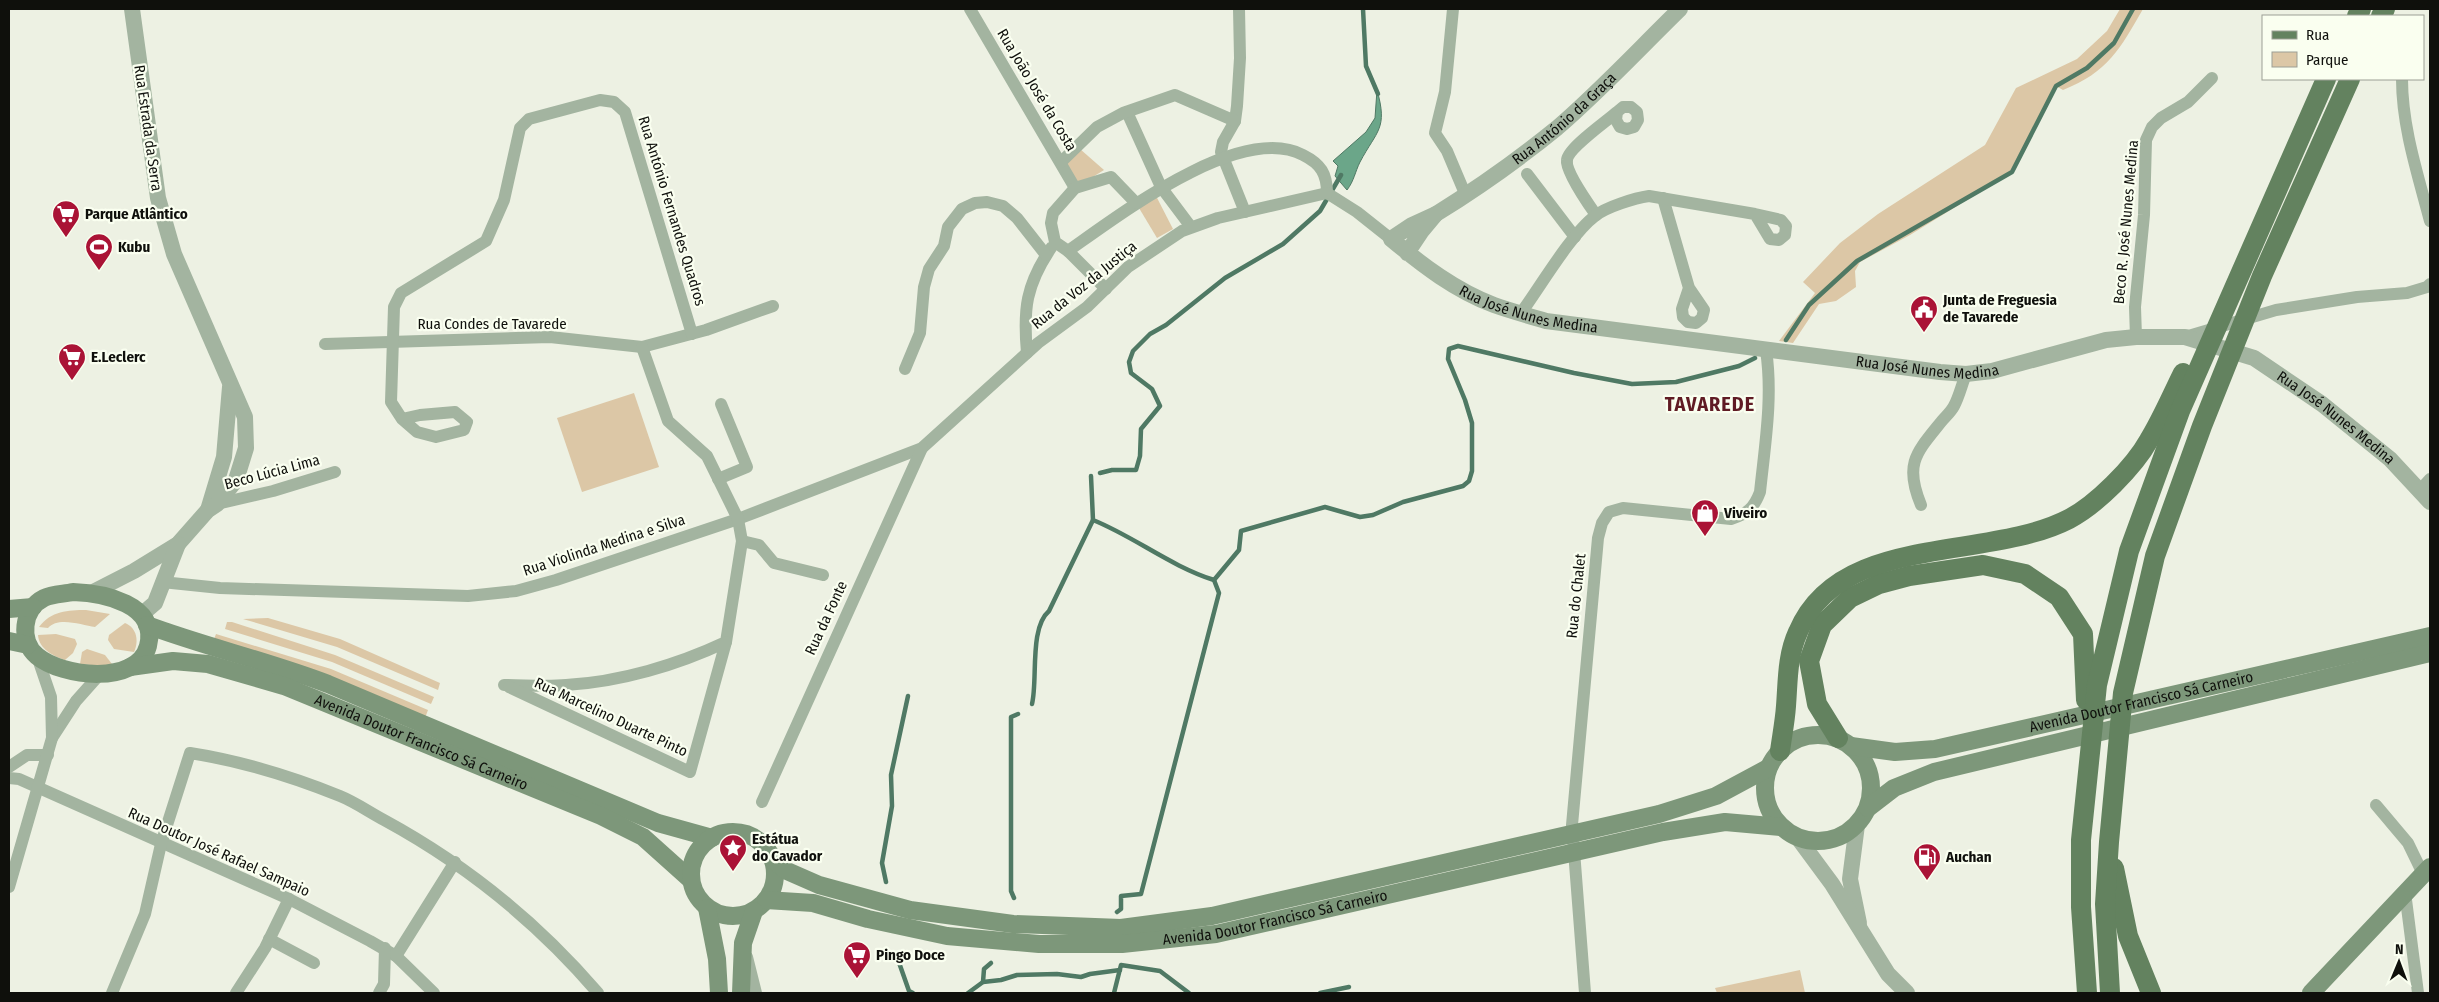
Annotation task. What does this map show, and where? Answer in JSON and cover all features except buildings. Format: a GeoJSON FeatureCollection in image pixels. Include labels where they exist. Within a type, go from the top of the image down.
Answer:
{"type":"FeatureCollection","features":[{"type":"Feature","properties":{"kind":"main road"},"geometry":{"type":"LineString","coordinates":[[2087,993],[2081,907],[2081,840],[2097,685],[2129,551],[2180,411],[2326,80]]}},
{"type":"Feature","properties":{"kind":"main road"},"geometry":{"type":"LineString","coordinates":[[2110,993],[2105,904],[2123,693],[2155,556],[2202,426],[2262,276],[2350,80]]}},
{"type":"Feature","properties":{"kind":"main road"},"geometry":{"type":"LineString","coordinates":[[1844,742],[1823,735],[1807,736],[1792,741],[1780,751],[1768,768],[1765,784],[1766,800],[1771,814],[1781,826],[1798,838],[1814,842],[1830,840],[1844,835],[1857,826],[1868,808],[1872,791],[1870,774],[1863,758],[1844,742],[1817,704],[1809,661],[1822,626],[1850,598],[1908,567],[2016,539],[2070,519],[2111,488],[2149,442],[2196,345],[2226,303]]}},
{"type":"Feature","properties":{"kind":"main road"},"geometry":{"type":"LineString","coordinates":[[1780,751],[1790,656],[1805,618],[1827,592],[1845,577],[1866,568],[1983,565],[2025,574],[2059,597],[2083,634],[2088,771]]}},
{"type":"Feature","properties":{"kind":"main road"},"geometry":{"type":"LineString","coordinates":[[9,641],[33,651],[65,669],[83,674],[100,674],[130,667],[141,658],[148,646],[149,633],[137,609],[125,603],[91,593],[56,595],[43,598],[33,607],[26,619],[25,632],[33,651]]}},
{"type":"Feature","properties":{"kind":"main road"},"geometry":{"type":"LineString","coordinates":[[9,609],[33,607]]}},
{"type":"Feature","properties":{"kind":"main road","name":"Avenida Doutor Francisco Sá Carneiro"},"geometry":{"type":"LineString","coordinates":[[144,620],[177,636],[280,666],[328,684],[658,823],[712,838]]}},
{"type":"Feature","properties":{"kind":"main road","name":"Avenida Doutor Francisco Sá Carneiro"},"geometry":{"type":"LineString","coordinates":[[1844,742],[1895,752],[1935,749],[2430,636]]}},
{"type":"Feature","properties":{"kind":"main road","name":"Avenida Doutor Francisco Sá Carneiro"},"geometry":{"type":"LineString","coordinates":[[1868,808],[1894,788],[1934,772],[2430,652]]}},
{"type":"Feature","properties":{"kind":"main road","name":"Avenida Doutor Francisco Sá Carneiro"},"geometry":{"type":"LineString","coordinates":[[130,667],[173,661],[208,664],[284,686],[609,820],[643,837],[691,880]]}},
{"type":"Feature","properties":{"kind":"main road","name":"Avenida Doutor Francisco Sá Carneiro"},"geometry":{"type":"LineString","coordinates":[[772,859],[787,870],[818,885],[910,910],[998,923],[1121,928],[1212,916],[1659,814],[1716,796],[1768,768]]}},
{"type":"Feature","properties":{"kind":"main road","name":"Avenida Doutor Francisco Sá Carneiro"},"geometry":{"type":"LineString","coordinates":[[760,906],[813,903],[868,919],[947,936],[1039,944],[1122,944],[1216,934],[1616,842],[1705,824],[1725,822],[1781,826]]}},
{"type":"Feature","properties":{"kind":"main road"},"geometry":{"type":"LineString","coordinates":[[719,993],[717,959],[707,908],[694,890],[691,880],[691,868],[695,856],[702,846],[712,838],[727,832],[741,833],[754,838],[765,847],[772,859],[774,880],[743,943],[741,993]]}},
{"type":"Feature","properties":{"kind":"main road"},"geometry":{"type":"LineString","coordinates":[[2109,842],[2128,936],[2151,993]]}},
{"type":"Feature","properties":{"kind":"main road"},"geometry":{"type":"LineString","coordinates":[[2311,993],[2427,870]]}},
{"type":"Feature","properties":{"kind":"main road"},"geometry":{"type":"LineString","coordinates":[[707,908],[730,916],[742,916],[760,906]]}},
{"type":"Feature","properties":{"kind":"street","name":"Rua Estrada da Serra"},"geometry":{"type":"LineString","coordinates":[[132,9],[158,198],[174,254],[231,384],[224,457],[213,507],[178,544]]}},
{"type":"Feature","properties":{"kind":"street","name":"Rua João José da Costa"},"geometry":{"type":"LineString","coordinates":[[970,9],[1075,188]]}},
{"type":"Feature","properties":{"kind":"street"},"geometry":{"type":"LineString","coordinates":[[1239,9],[1240,58],[1234,121],[1223,142],[1221,158],[1246,212]]}},
{"type":"Feature","properties":{"kind":"street"},"geometry":{"type":"LineString","coordinates":[[1453,9],[1445,92],[1435,133],[1447,151],[1466,196]]}},
{"type":"Feature","properties":{"kind":"street","name":"Rua António da Graça"},"geometry":{"type":"LineString","coordinates":[[1391,239],[1412,225],[1436,214],[1466,196],[1555,129],[1598,91],[1680,9]]}},
{"type":"Feature","properties":{"kind":"street","name":"Beco R. José Nunes Medina"},"geometry":{"type":"LineString","coordinates":[[2136,337],[2135,307],[2144,215],[2146,140],[2152,127],[2161,118],[2188,102],[2212,78]]}},
{"type":"Feature","properties":{"kind":"street"},"geometry":{"type":"LineString","coordinates":[[2402,80],[2402,104],[2414,161],[2430,221]]}},
{"type":"Feature","properties":{"kind":"street"},"geometry":{"type":"LineString","coordinates":[[1061,162],[1097,127],[1127,112],[1175,94],[1234,121]]}},
{"type":"Feature","properties":{"kind":"street","name":"Rua António Fernandes Quadros"},"geometry":{"type":"LineString","coordinates":[[402,420],[391,402],[394,307],[401,293],[486,241],[504,200],[520,128],[529,119],[600,100],[614,102],[625,112],[692,334]]}},
{"type":"Feature","properties":{"kind":"street"},"geometry":{"type":"LineString","coordinates":[[1127,112],[1161,187],[1191,227]]}},
{"type":"Feature","properties":{"kind":"street"},"geometry":{"type":"LineString","coordinates":[[1596,215],[1569,169],[1566,160],[1571,151],[1618,112]]}},
{"type":"Feature","properties":{"kind":"street"},"geometry":{"type":"LineString","coordinates":[[1068,251],[1161,187],[1221,158],[1263,149],[1297,152],[1312,159],[1324,172],[1327,179],[1327,194],[1357,212],[1391,239]]}},
{"type":"Feature","properties":{"kind":"street"},"geometry":{"type":"LineString","coordinates":[[1527,174],[1575,238]]}},
{"type":"Feature","properties":{"kind":"street"},"geometry":{"type":"LineString","coordinates":[[1106,289],[1068,251],[1055,242],[1051,232],[1053,214],[1075,188],[1099,179],[1111,177],[1136,203]]}},
{"type":"Feature","properties":{"kind":"street","name":"Rua da Voz da Justiça"},"geometry":{"type":"LineString","coordinates":[[922,448],[1027,353],[1087,307],[1128,267],[1182,231],[1218,218],[1327,194]]}},
{"type":"Feature","properties":{"kind":"street"},"geometry":{"type":"LineString","coordinates":[[1521,313],[1575,238],[1596,215],[1638,198],[1663,198],[1755,214]]}},
{"type":"Feature","properties":{"kind":"street"},"geometry":{"type":"LineString","coordinates":[[1663,198],[1689,288]]}},
{"type":"Feature","properties":{"kind":"street"},"geometry":{"type":"LineString","coordinates":[[905,370],[920,333],[924,287],[929,269],[944,246],[948,227],[962,209],[975,203],[987,202],[1003,206],[1017,218],[1046,255]]}},
{"type":"Feature","properties":{"kind":"street","name":"Rua António da Graça"},"geometry":{"type":"LineString","coordinates":[[1407,253],[1420,232],[1436,214]]}},
{"type":"Feature","properties":{"kind":"street","name":"Rua José Nunes Medina"},"geometry":{"type":"LineString","coordinates":[[1391,239],[1436,274],[1485,300],[1546,321],[1766,350],[1966,374],[2016,366],[2106,340],[2136,337],[2185,337],[2254,358],[2322,404],[2427,490]]}},
{"type":"Feature","properties":{"kind":"street"},"geometry":{"type":"LineString","coordinates":[[1027,353],[1025,326],[1029,287],[1037,270],[1055,242]]}},
{"type":"Feature","properties":{"kind":"street"},"geometry":{"type":"LineString","coordinates":[[2185,337],[2276,310],[2357,297],[2407,294],[2428,288],[2430,284]]}},
{"type":"Feature","properties":{"kind":"street","name":"Rua Condes de Tavarede"},"geometry":{"type":"LineString","coordinates":[[324,344],[393,340],[550,337],[642,347],[692,334],[772,306]]}},
{"type":"Feature","properties":{"kind":"street"},"geometry":{"type":"LineString","coordinates":[[642,347],[668,421],[706,456],[738,519],[742,541],[726,642]]}},
{"type":"Feature","properties":{"kind":"street","name":"Rua do Chalet"},"geometry":{"type":"LineString","coordinates":[[1584,993],[1572,825],[1582,691],[1602,522],[1609,512],[1623,508],[1731,519],[1745,515],[1755,504],[1760,492],[1770,401],[1770,374],[1766,350]]}},
{"type":"Feature","properties":{"kind":"street"},"geometry":{"type":"LineString","coordinates":[[1920,505],[1912,481],[1914,459],[1921,446],[1953,407],[1966,374]]}},
{"type":"Feature","properties":{"kind":"street"},"geometry":{"type":"LineString","coordinates":[[718,480],[747,467],[721,404]]}},
{"type":"Feature","properties":{"kind":"street","name":"Rua Violinda Medina e Silva"},"geometry":{"type":"LineString","coordinates":[[162,582],[220,588],[468,596],[516,591],[556,580],[738,519],[922,448]]}},
{"type":"Feature","properties":{"kind":"street","name":"Rua da Fonte"},"geometry":{"type":"LineString","coordinates":[[762,802],[922,448]]}},
{"type":"Feature","properties":{"kind":"street","name":"Beco Lúcia Lima"},"geometry":{"type":"LineString","coordinates":[[213,507],[335,472]]}},
{"type":"Feature","properties":{"kind":"street"},"geometry":{"type":"LineString","coordinates":[[742,541],[760,545],[774,563],[823,574]]}},
{"type":"Feature","properties":{"kind":"street"},"geometry":{"type":"LineString","coordinates":[[144,620],[155,603],[178,544]]}},
{"type":"Feature","properties":{"kind":"street"},"geometry":{"type":"LineString","coordinates":[[91,593],[134,572],[178,544]]}},
{"type":"Feature","properties":{"kind":"street","name":"Rua Marcelino Duarte Pinto"},"geometry":{"type":"LineString","coordinates":[[726,642],[690,772],[504,685],[566,685],[632,675],[698,655],[726,642]]}},
{"type":"Feature","properties":{"kind":"street"},"geometry":{"type":"LineString","coordinates":[[9,887],[52,738],[51,697],[33,651]]}},
{"type":"Feature","properties":{"kind":"street"},"geometry":{"type":"LineString","coordinates":[[52,738],[76,701],[100,674]]}},
{"type":"Feature","properties":{"kind":"street"},"geometry":{"type":"LineString","coordinates":[[112,993],[145,914],[161,844],[190,754],[266,771],[341,796],[419,840],[455,862],[542,934],[598,993]]}},
{"type":"Feature","properties":{"kind":"street"},"geometry":{"type":"LineString","coordinates":[[9,767],[27,755],[48,755]]}},
{"type":"Feature","properties":{"kind":"street","name":"Rua Doutor José Rafael Sampaio"},"geometry":{"type":"LineString","coordinates":[[9,778],[19,779],[161,844],[288,899],[384,948],[396,956],[434,993]]}},
{"type":"Feature","properties":{"kind":"street"},"geometry":{"type":"LineString","coordinates":[[2376,805],[2408,843],[2427,870]]}},
{"type":"Feature","properties":{"kind":"street"},"geometry":{"type":"LineString","coordinates":[[1857,826],[1850,879],[1862,935]]}},
{"type":"Feature","properties":{"kind":"street"},"geometry":{"type":"LineString","coordinates":[[1798,838],[1832,884],[1888,974],[1907,993]]}},
{"type":"Feature","properties":{"kind":"street"},"geometry":{"type":"LineString","coordinates":[[396,956],[455,862]]}},
{"type":"Feature","properties":{"kind":"street"},"geometry":{"type":"LineString","coordinates":[[2405,892],[2418,993]]}},
{"type":"Feature","properties":{"kind":"street"},"geometry":{"type":"LineString","coordinates":[[236,993],[269,939],[288,899]]}},
{"type":"Feature","properties":{"kind":"street"},"geometry":{"type":"LineString","coordinates":[[269,939],[314,963]]}},
{"type":"Feature","properties":{"kind":"street"},"geometry":{"type":"LineString","coordinates":[[743,943],[756,993]]}},
{"type":"Feature","properties":{"kind":"street"},"geometry":{"type":"LineString","coordinates":[[379,993],[384,984],[384,948]]}},
{"type":"Feature","properties":{"kind":"green space"},"geometry":{"type":"Polygon","coordinates":[[[2120,9],[2143,9],[2127,36],[2102,67],[2078,83],[2063,90],[2056,86],[2012,172],[1910,235],[1860,262],[1855,271],[1856,287],[1836,301],[1819,304],[1793,343],[1779,341],[1815,293],[1803,282],[1840,243],[1878,214],[1985,145],[2016,88],[2077,59],[2107,31],[2120,9]]]}},
{"type":"Feature","properties":{"kind":"green space"},"geometry":{"type":"Polygon","coordinates":[[[1080,149],[1104,170],[1075,188],[1061,162],[1080,149]]]}},
{"type":"Feature","properties":{"kind":"green space"},"geometry":{"type":"Polygon","coordinates":[[[1154,192],[1173,229],[1157,238],[1136,203],[1154,192]]]}},
{"type":"Feature","properties":{"kind":"green space"},"geometry":{"type":"Polygon","coordinates":[[[634,393],[659,467],[582,492],[557,418],[634,393]]]}},
{"type":"Feature","properties":{"kind":"green space"},"geometry":{"type":"Polygon","coordinates":[[[86,610],[110,614],[95,627],[77,623],[58,622],[48,628],[39,627],[49,618],[60,612],[86,610]]]}},
{"type":"Feature","properties":{"kind":"green space"},"geometry":{"type":"Polygon","coordinates":[[[268,618],[340,639],[440,683],[438,690],[337,647],[243,619],[268,618]]]}},
{"type":"Feature","properties":{"kind":"green space"},"geometry":{"type":"Polygon","coordinates":[[[227,622],[335,655],[434,697],[431,704],[332,662],[225,629],[227,622]]]}},
{"type":"Feature","properties":{"kind":"green space"},"geometry":{"type":"Polygon","coordinates":[[[125,623],[132,628],[136,635],[134,652],[114,649],[108,640],[109,635],[125,623]]]}},
{"type":"Feature","properties":{"kind":"green space"},"geometry":{"type":"Polygon","coordinates":[[[56,634],[75,639],[77,644],[73,653],[65,660],[47,651],[41,644],[38,635],[56,634]]]}},
{"type":"Feature","properties":{"kind":"green space"},"geometry":{"type":"Polygon","coordinates":[[[216,634],[331,669],[428,710],[425,718],[213,642],[216,634]]]}},
{"type":"Feature","properties":{"kind":"green space"},"geometry":{"type":"Polygon","coordinates":[[[87,649],[105,655],[112,664],[103,666],[80,664],[82,652],[87,649]]]}},
{"type":"Feature","properties":{"kind":"green space"},"geometry":{"type":"Polygon","coordinates":[[[1800,970],[1805,993],[1717,993],[1715,988],[1800,970]]]}},
{"type":"Feature","properties":{"kind":"shaded area"},"geometry":{"type":"Polygon","coordinates":[[[1377,90],[1381,113],[1379,129],[1347,190],[1335,176],[1338,166],[1333,161],[1366,132],[1375,118],[1377,90]]]}},
{"type":"Feature","properties":{"kind":"waterway"},"geometry":{"type":"LineString","coordinates":[[1363,9],[1366,66],[1378,94]]}},
{"type":"Feature","properties":{"kind":"waterway"},"geometry":{"type":"LineString","coordinates":[[1786,340],[1809,305],[1857,261],[2012,172],[2056,86],[2087,68],[2114,43],[2133,9]]}},
{"type":"Feature","properties":{"kind":"waterway"},"geometry":{"type":"LineString","coordinates":[[1100,473],[1112,470],[1136,470],[1140,456],[1141,429],[1160,406],[1152,389],[1131,373],[1129,362],[1133,351],[1150,334],[1166,325],[1225,278],[1283,244],[1320,211],[1341,175]]}},
{"type":"Feature","properties":{"kind":"waterway"},"geometry":{"type":"LineString","coordinates":[[1214,580],[1239,550],[1241,531],[1325,507],[1360,517],[1373,515],[1403,502],[1463,486],[1469,481],[1472,471],[1472,423],[1465,400],[1448,359],[1449,349],[1458,346],[1574,373],[1632,384],[1676,382],[1739,366],[1755,358]]}},
{"type":"Feature","properties":{"kind":"waterway"},"geometry":{"type":"LineString","coordinates":[[1091,476],[1093,520],[1182,567],[1214,580],[1219,593],[1141,894],[1121,896],[1121,909],[1117,912]]}},
{"type":"Feature","properties":{"kind":"waterway"},"geometry":{"type":"LineString","coordinates":[[1032,704],[1036,642],[1039,629],[1093,520]]}},
{"type":"Feature","properties":{"kind":"waterway"},"geometry":{"type":"LineString","coordinates":[[886,882],[882,863],[892,806],[891,775],[908,696]]}},
{"type":"Feature","properties":{"kind":"waterway"},"geometry":{"type":"LineString","coordinates":[[1014,898],[1011,891],[1011,717],[1018,714]]}},
{"type":"Feature","properties":{"kind":"waterway"},"geometry":{"type":"LineString","coordinates":[[896,954],[909,991],[913,993]]}},
{"type":"Feature","properties":{"kind":"waterway"},"geometry":{"type":"LineString","coordinates":[[983,982],[984,969],[991,963]]}},
{"type":"Feature","properties":{"kind":"waterway"},"geometry":{"type":"LineString","coordinates":[[1114,993],[1121,965],[1160,971],[1189,993]]}},
{"type":"Feature","properties":{"kind":"waterway"},"geometry":{"type":"LineString","coordinates":[[968,993],[983,982],[1001,980],[1017,975],[1057,974],[1081,977],[1120,970]]}},
{"type":"Feature","properties":{"kind":"waterway"},"geometry":{"type":"LineString","coordinates":[[1320,993],[1349,987]]}},
{"type":"Feature","properties":{"kind":"place","name":"Parque Atlântico"},"geometry":{"type":"Point","coordinates":[66,238]}},
{"type":"Feature","properties":{"kind":"place","name":"Kubu"},"geometry":{"type":"Point","coordinates":[99,271]}},
{"type":"Feature","properties":{"kind":"place","name":"Junta de Freguesia de Tavarede"},"geometry":{"type":"Point","coordinates":[1924,333]}},
{"type":"Feature","properties":{"kind":"place","name":"E.Leclerc"},"geometry":{"type":"Point","coordinates":[72,381]}},
{"type":"Feature","properties":{"kind":"place","name":"Viveiro"},"geometry":{"type":"Point","coordinates":[1705,537]}},
{"type":"Feature","properties":{"kind":"place","name":"Estátua do Cavador"},"geometry":{"type":"Point","coordinates":[733,872]}},
{"type":"Feature","properties":{"kind":"place","name":"Auchan"},"geometry":{"type":"Point","coordinates":[1927,881]}},
{"type":"Feature","properties":{"kind":"place","name":"Pingo Doce"},"geometry":{"type":"Point","coordinates":[857,979]}},
{"type":"Feature","properties":{"kind":"district","name":"TAVAREDE"},"geometry":{"type":"Point","coordinates":[1710,404]}}]}
